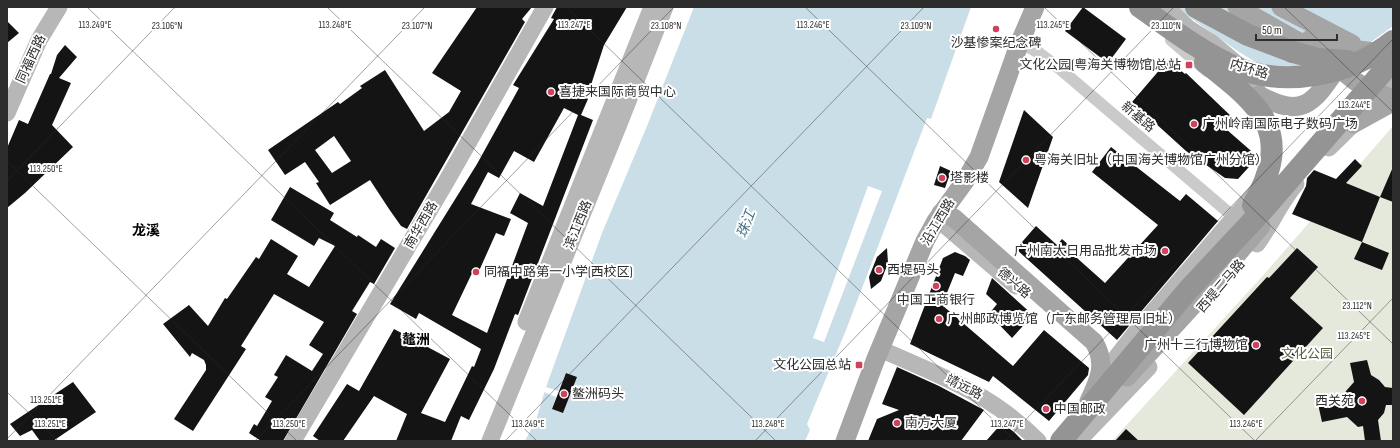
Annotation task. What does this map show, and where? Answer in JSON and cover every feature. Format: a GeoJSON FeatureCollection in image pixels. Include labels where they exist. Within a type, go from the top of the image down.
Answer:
{"type":"FeatureCollection","features":[{"type":"Feature","properties":{"kind":"highway"},"geometry":{"type":"LineString","coordinates":[[1139,7],[1238,88],[1260,111],[1269,131],[1272,153],[1269,173],[1252,202]]}},
{"type":"Feature","properties":{"kind":"highway","name":"内环路"},"geometry":{"type":"LineString","coordinates":[[1139,7],[1208,52],[1236,67],[1262,74],[1298,76],[1332,72],[1358,63],[1393,41]]}},
{"type":"Feature","properties":{"kind":"highway"},"geometry":{"type":"LineString","coordinates":[[1196,7],[1248,34],[1293,52],[1318,59],[1368,62],[1393,67]]}},
{"type":"Feature","properties":{"kind":"highway"},"geometry":{"type":"LineString","coordinates":[[1293,52],[1366,57],[1393,49]]}},
{"type":"Feature","properties":{"kind":"highway"},"geometry":{"type":"LineString","coordinates":[[1060,441],[1189,289],[1262,211],[1393,59]]}},
{"type":"Feature","properties":{"kind":"main road","name":"同福西路"},"geometry":{"type":"LineString","coordinates":[[7,113],[39,40],[59,7]]}},
{"type":"Feature","properties":{"kind":"main road","name":"南华西路"},"geometry":{"type":"LineString","coordinates":[[294,441],[442,189],[545,7]]}},
{"type":"Feature","properties":{"kind":"main road","name":"滨江西路"},"geometry":{"type":"LineString","coordinates":[[477,441],[652,7]]}},
{"type":"Feature","properties":{"kind":"main road","name":"滨江西路"},"geometry":{"type":"LineString","coordinates":[[490,441],[619,124],[664,7]]}},
{"type":"Feature","properties":{"kind":"main road","name":"沿江西路"},"geometry":{"type":"LineString","coordinates":[[845,441],[880,349],[925,241],[941,214],[965,181],[979,157],[1020,42],[1035,7]]}},
{"type":"Feature","properties":{"kind":"main road"},"geometry":{"type":"LineString","coordinates":[[1166,7],[1188,28],[1198,43],[1217,63],[1259,95],[1275,104],[1283,106],[1306,104],[1316,98],[1324,90],[1338,67]]}},
{"type":"Feature","properties":{"kind":"main road"},"geometry":{"type":"LineString","coordinates":[[1237,7],[1319,53],[1354,81],[1391,89]]}},
{"type":"Feature","properties":{"kind":"main road"},"geometry":{"type":"LineString","coordinates":[[1250,7],[1323,45],[1352,47],[1393,54]]}},
{"type":"Feature","properties":{"kind":"main road"},"geometry":{"type":"LineString","coordinates":[[1281,7],[1384,64],[1391,89]]}},
{"type":"Feature","properties":{"kind":"main road"},"geometry":{"type":"LineString","coordinates":[[1352,47],[1393,59]]}},
{"type":"Feature","properties":{"kind":"main road"},"geometry":{"type":"LineString","coordinates":[[1051,441],[1108,366],[1235,218],[1345,104],[1369,87],[1391,89]]}},
{"type":"Feature","properties":{"kind":"main road"},"geometry":{"type":"LineString","coordinates":[[1353,124],[1391,89]]}},
{"type":"Feature","properties":{"kind":"main road"},"geometry":{"type":"LineString","coordinates":[[1060,441],[1123,355],[1252,202],[1276,166],[1281,146],[1279,131],[1276,123],[1259,95]]}},
{"type":"Feature","properties":{"kind":"main road"},"geometry":{"type":"LineString","coordinates":[[1353,124],[1393,114]]}},
{"type":"Feature","properties":{"kind":"main road","name":"西堤二马路"},"geometry":{"type":"LineString","coordinates":[[1078,441],[1143,374],[1250,253],[1278,214],[1290,191],[1353,124]]}},
{"type":"Feature","properties":{"kind":"main road"},"geometry":{"type":"LineString","coordinates":[[1064,441],[1153,350],[1206,291],[1290,191]]}},
{"type":"Feature","properties":{"kind":"main road"},"geometry":{"type":"LineString","coordinates":[[1097,422],[1137,358],[1232,249],[1290,191]]}},
{"type":"Feature","properties":{"kind":"main road"},"geometry":{"type":"LineString","coordinates":[[941,214],[954,218],[1094,342],[1100,351],[1102,367],[1098,383],[1088,402]]}},
{"type":"Feature","properties":{"kind":"main road","name":"德兴路"},"geometry":{"type":"LineString","coordinates":[[941,214],[947,227],[1108,366]]}},
{"type":"Feature","properties":{"kind":"main road","name":"靖远路"},"geometry":{"type":"LineString","coordinates":[[880,349],[987,399],[1013,416],[1038,441]]}},
{"type":"Feature","properties":{"kind":"main road"},"geometry":{"type":"LineString","coordinates":[[1108,366],[1137,358]]}},
{"type":"Feature","properties":{"kind":"street"},"geometry":{"type":"LineString","coordinates":[[1129,7],[1220,83],[1255,118],[1260,129],[1265,158],[1252,202]]}},
{"type":"Feature","properties":{"kind":"street","name":"新基路"},"geometry":{"type":"LineString","coordinates":[[1020,42],[1039,53],[1060,70],[1235,218]]}},
{"type":"Feature","properties":{"kind":"green space","name":"文化公园"},"geometry":{"type":"Polygon","coordinates":[[[1393,126],[1393,441],[1112,441],[1267,271],[1393,126]]]}},
{"type":"Feature","properties":{"kind":"water","name":"珠江"},"geometry":{"type":"Polygon","coordinates":[[[694,7],[971,7],[931,119],[927,118],[846,330],[807,424],[810,430],[805,441],[525,441],[536,420],[546,387],[602,233],[647,126],[694,7]]]}},
{"type":"Feature","properties":{"kind":"water"},"geometry":{"type":"Polygon","coordinates":[[[1175,7],[1393,7],[1393,26],[1316,82],[1289,82],[1239,52],[1175,7]]]}},
{"type":"Feature","properties":{"kind":"pier"},"geometry":{"type":"Polygon","coordinates":[[[868,186],[882,191],[824,342],[813,338],[868,186]]]}},
{"type":"Feature","properties":{"kind":"pier","name":"鳌洲码头"},"geometry":{"type":"Polygon","coordinates":[[[566,373],[577,377],[563,413],[552,409],[556,397],[544,392],[546,387],[558,391],[566,373]]]}},
{"type":"Feature","properties":{"kind":"building"},"geometry":{"type":"Polygon","coordinates":[[[477,7],[532,7],[522,19],[525,22],[407,229],[401,226],[370,180],[330,205],[316,183],[319,182],[305,162],[285,175],[268,150],[338,102],[340,104],[362,88],[360,86],[385,70],[424,131],[449,112],[461,91],[432,73],[477,7]],[[334,136],[315,150],[332,173],[351,161],[334,136]]]}},
{"type":"Feature","properties":{"kind":"building"},"geometry":{"type":"Polygon","coordinates":[[[557,7],[627,7],[604,45],[591,85],[573,90],[588,99],[581,115],[593,120],[518,315],[515,314],[494,369],[469,420],[461,416],[451,441],[396,441],[407,414],[374,396],[343,441],[320,441],[313,436],[347,384],[359,391],[394,329],[450,359],[421,413],[445,422],[472,366],[474,367],[481,349],[419,313],[416,319],[390,304],[477,164],[519,88],[513,85],[554,19],[551,18],[557,7]],[[564,108],[534,162],[514,151],[499,178],[488,172],[471,204],[511,219],[504,236],[496,233],[479,271],[474,269],[452,315],[487,333],[528,223],[510,213],[520,193],[543,206],[578,115],[564,108]]]}},
{"type":"Feature","properties":{"kind":"building"},"geometry":{"type":"Polygon","coordinates":[[[1083,7],[1126,39],[1108,63],[1065,31],[1083,7]]]}},
{"type":"Feature","properties":{"kind":"building"},"geometry":{"type":"Polygon","coordinates":[[[7,21],[19,33],[7,43],[7,21]]]}},
{"type":"Feature","properties":{"kind":"building"},"geometry":{"type":"Polygon","coordinates":[[[65,45],[77,57],[59,78],[71,83],[52,125],[73,147],[25,193],[7,208],[7,148],[19,120],[28,124],[51,74],[57,55],[65,45]]]}},
{"type":"Feature","properties":{"kind":"building","name":"广州岭南国际电子数码广场"},"geometry":{"type":"Polygon","coordinates":[[[1168,60],[1185,74],[1186,73],[1234,119],[1226,129],[1258,157],[1238,179],[1225,178],[1186,151],[1132,102],[1168,60]]]}},
{"type":"Feature","properties":{"kind":"building","name":"粤海关旧址（中国海关博物馆广州分馆）"},"geometry":{"type":"Polygon","coordinates":[[[1024,110],[1053,137],[1028,208],[999,182],[1024,110]]]}},
{"type":"Feature","properties":{"kind":"building"},"geometry":{"type":"Polygon","coordinates":[[[1111,147],[1180,201],[1186,194],[1218,221],[1117,340],[1016,249],[1036,226],[1057,245],[1062,239],[1080,255],[1077,258],[1105,283],[1158,225],[1092,172],[1111,147]]]}},
{"type":"Feature","properties":{"kind":"building"},"geometry":{"type":"Polygon","coordinates":[[[1355,159],[1362,166],[1346,183],[1380,197],[1362,242],[1292,214],[1306,186],[1307,178],[1314,170],[1336,179],[1355,159]]]}},
{"type":"Feature","properties":{"kind":"building","name":"塔影楼"},"geometry":{"type":"Polygon","coordinates":[[[940,166],[951,171],[945,188],[934,185],[940,166]]]}},
{"type":"Feature","properties":{"kind":"building"},"geometry":{"type":"Polygon","coordinates":[[[1393,167],[1393,202],[1380,197],[1393,167]]]}},
{"type":"Feature","properties":{"kind":"building"},"geometry":{"type":"Polygon","coordinates":[[[290,187],[334,213],[330,220],[357,237],[358,235],[376,247],[381,239],[395,248],[374,284],[370,282],[352,311],[357,314],[283,441],[261,441],[249,433],[254,424],[257,426],[272,401],[265,397],[278,377],[274,375],[286,355],[312,371],[323,354],[309,345],[324,322],[274,294],[241,346],[246,349],[193,431],[174,419],[206,370],[206,365],[204,360],[192,353],[190,357],[163,324],[189,305],[208,326],[225,298],[227,299],[256,257],[259,259],[271,239],[298,256],[287,274],[309,287],[335,246],[319,238],[314,246],[271,220],[290,187]]]}},
{"type":"Feature","properties":{"kind":"building"},"geometry":{"type":"Polygon","coordinates":[[[1362,242],[1389,253],[1382,270],[1354,259],[1362,242]]]}},
{"type":"Feature","properties":{"kind":"building","name":"西堤码头"},"geometry":{"type":"Polygon","coordinates":[[[887,248],[888,263],[881,281],[871,289],[869,277],[877,257],[887,248]]]}},
{"type":"Feature","properties":{"kind":"building","name":"广州十三行博物馆"},"geometry":{"type":"Polygon","coordinates":[[[1297,248],[1318,267],[1290,298],[1323,328],[1244,415],[1188,363],[1267,277],[1269,278],[1297,248]]]}},
{"type":"Feature","properties":{"kind":"building"},"geometry":{"type":"Polygon","coordinates":[[[955,252],[970,260],[963,276],[955,273],[942,305],[1013,366],[1044,330],[1089,368],[1088,375],[1049,421],[993,376],[989,382],[910,344],[943,258],[955,252]]]}},
{"type":"Feature","properties":{"kind":"building"},"geometry":{"type":"Polygon","coordinates":[[[992,278],[1033,315],[1012,338],[989,314],[997,304],[986,294],[992,278]]]}},
{"type":"Feature","properties":{"kind":"building","name":"西关苑"},"geometry":{"type":"Polygon","coordinates":[[[1367,360],[1371,375],[1379,380],[1385,387],[1393,388],[1393,405],[1386,405],[1384,413],[1378,420],[1381,441],[1365,441],[1363,426],[1358,427],[1347,417],[1322,422],[1318,404],[1343,399],[1346,391],[1354,382],[1350,363],[1367,360]]]}},
{"type":"Feature","properties":{"kind":"building"},"geometry":{"type":"Polygon","coordinates":[[[897,367],[939,386],[984,410],[961,441],[868,441],[877,419],[899,410],[882,404],[897,367]]]}},
{"type":"Feature","properties":{"kind":"building","name":"鳌洲码头"},"geometry":{"type":"Polygon","coordinates":[[[566,373],[577,377],[563,413],[552,409],[566,373]]]}},
{"type":"Feature","properties":{"kind":"building"},"geometry":{"type":"Polygon","coordinates":[[[73,382],[96,412],[53,441],[40,441],[32,430],[20,436],[10,424],[73,382]]]}},
{"type":"Feature","properties":{"kind":"building"},"geometry":{"type":"Polygon","coordinates":[[[1002,423],[1014,432],[1023,441],[986,441],[1002,423]]]}},
{"type":"Feature","properties":{"kind":"building"},"geometry":{"type":"Polygon","coordinates":[[[1126,429],[1139,441],[1115,441],[1126,429]]]}},
{"type":"Feature","properties":{"kind":"place","name":"沙基惨案纪念碑"},"geometry":{"type":"Point","coordinates":[996,29]}},
{"type":"Feature","properties":{"kind":"place","name":"文化公园(粤海关博物馆)总站"},"geometry":{"type":"Point","coordinates":[1189,65]}},
{"type":"Feature","properties":{"kind":"place","name":"喜捷来国际商贸中心"},"geometry":{"type":"Point","coordinates":[551,92]}},
{"type":"Feature","properties":{"kind":"place","name":"广州岭南国际电子数码广场"},"geometry":{"type":"Point","coordinates":[1194,124]}},
{"type":"Feature","properties":{"kind":"place","name":"粤海关旧址（中国海关博物馆广州分馆）"},"geometry":{"type":"Point","coordinates":[1026,160]}},
{"type":"Feature","properties":{"kind":"place","name":"塔影楼"},"geometry":{"type":"Point","coordinates":[942,178]}},
{"type":"Feature","properties":{"kind":"place","name":"广州南太日用品批发市场"},"geometry":{"type":"Point","coordinates":[1165,251]}},
{"type":"Feature","properties":{"kind":"place","name":"西堤码头"},"geometry":{"type":"Point","coordinates":[879,270]}},
{"type":"Feature","properties":{"kind":"place","name":"同福中路第一小学(西校区)"},"geometry":{"type":"Point","coordinates":[476,272]}},
{"type":"Feature","properties":{"kind":"place","name":"中国工商银行"},"geometry":{"type":"Point","coordinates":[936,286]}},
{"type":"Feature","properties":{"kind":"place","name":"广州邮政博览馆（广东邮务管理局旧址）"},"geometry":{"type":"Point","coordinates":[939,319]}},
{"type":"Feature","properties":{"kind":"place","name":"广州十三行博物馆"},"geometry":{"type":"Point","coordinates":[1256,345]}},
{"type":"Feature","properties":{"kind":"place","name":"文化公园总站"},"geometry":{"type":"Point","coordinates":[859,365]}},
{"type":"Feature","properties":{"kind":"place","name":"鳌洲码头"},"geometry":{"type":"Point","coordinates":[564,394]}},
{"type":"Feature","properties":{"kind":"place","name":"西关苑"},"geometry":{"type":"Point","coordinates":[1362,401]}},
{"type":"Feature","properties":{"kind":"place","name":"中国邮政"},"geometry":{"type":"Point","coordinates":[1046,409]}},
{"type":"Feature","properties":{"kind":"place","name":"南方大厦"},"geometry":{"type":"Point","coordinates":[897,423]}},
{"type":"Feature","properties":{"kind":"district","name":"龙溪"},"geometry":{"type":"Point","coordinates":[146,230]}},
{"type":"Feature","properties":{"kind":"district","name":"鼇洲"},"geometry":{"type":"Point","coordinates":[416,339]}}]}
